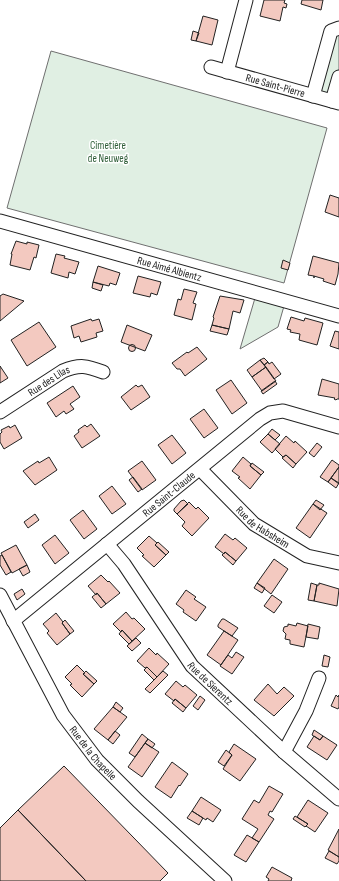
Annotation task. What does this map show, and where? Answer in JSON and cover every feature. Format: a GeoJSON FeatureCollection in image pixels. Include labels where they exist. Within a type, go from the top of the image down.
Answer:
{"type":"FeatureCollection","features":[{"type":"Feature","properties":{"kind":"street"},"geometry":{"type":"LineString","coordinates":[[227,72],[246,0]]}},
{"type":"Feature","properties":{"kind":"street"},"geometry":{"type":"LineString","coordinates":[[313,96],[331,31],[339,28]]}},
{"type":"Feature","properties":{"kind":"street","name":"Rue Saint-Pierre"},"geometry":{"type":"LineString","coordinates":[[211,67],[336,102]]}},
{"type":"Feature","properties":{"kind":"street"},"geometry":{"type":"LineString","coordinates":[[336,102],[339,77]]}},
{"type":"Feature","properties":{"kind":"street","name":"Rue Aimé Albientz"},"geometry":{"type":"LineString","coordinates":[[0,221],[339,316]]}},
{"type":"Feature","properties":{"kind":"street","name":"Rue des Lilas"},"geometry":{"type":"LineString","coordinates":[[0,412],[63,371],[73,367],[82,366],[103,372]]}},
{"type":"Feature","properties":{"kind":"street","name":"Rue Saint-Claude"},"geometry":{"type":"LineString","coordinates":[[13,621],[260,419],[270,413],[283,412],[339,427]]}},
{"type":"Feature","properties":{"kind":"street","name":"Rue de Habsheim"},"geometry":{"type":"LineString","coordinates":[[200,469],[254,524],[308,556],[339,563]]}},
{"type":"Feature","properties":{"kind":"street","name":"Rue de Sierentz"},"geometry":{"type":"LineString","coordinates":[[108,544],[124,564],[192,666],[284,752],[339,799]]}},
{"type":"Feature","properties":{"kind":"street","name":"Rue de la Chapelle"},"geometry":{"type":"LineString","coordinates":[[0,595],[63,715],[97,760],[138,801],[225,881]]}},
{"type":"Feature","properties":{"kind":"street"},"geometry":{"type":"LineString","coordinates":[[284,752],[306,711],[319,678]]}},
{"type":"Feature","properties":{"kind":"green space"},"geometry":{"type":"Polygon","coordinates":[[[339,28],[339,77],[332,101],[313,96],[339,28]]]}},
{"type":"Feature","properties":{"kind":"green space","name":"Cimetière de Neuweg"},"geometry":{"type":"Polygon","coordinates":[[[51,51],[327,128],[284,283],[7,208],[51,51]]]}},
{"type":"Feature","properties":{"kind":"green space"},"geometry":{"type":"Polygon","coordinates":[[[255,298],[284,306],[278,327],[240,349],[255,298]]]}},
{"type":"Feature","properties":{"kind":"building"},"geometry":{"type":"Polygon","coordinates":[[[264,0],[285,0],[284,3],[287,4],[286,8],[283,7],[280,21],[260,16],[264,0]]]}},
{"type":"Feature","properties":{"kind":"building"},"geometry":{"type":"Polygon","coordinates":[[[302,0],[323,0],[321,10],[301,4],[302,0]]]}},
{"type":"Feature","properties":{"kind":"building"},"geometry":{"type":"Polygon","coordinates":[[[203,16],[218,20],[212,45],[196,41],[203,16]]]}},
{"type":"Feature","properties":{"kind":"building"},"geometry":{"type":"Polygon","coordinates":[[[193,31],[199,33],[196,41],[191,40],[193,31]]]}},
{"type":"Feature","properties":{"kind":"building"},"geometry":{"type":"Polygon","coordinates":[[[330,195],[339,198],[339,217],[325,212],[330,195]]]}},
{"type":"Feature","properties":{"kind":"building"},"geometry":{"type":"Polygon","coordinates":[[[16,241],[39,245],[36,258],[34,257],[30,270],[10,265],[11,254],[16,241]]]}},
{"type":"Feature","properties":{"kind":"building"},"geometry":{"type":"Polygon","coordinates":[[[56,254],[79,262],[75,274],[69,272],[68,278],[51,273],[56,254]]]}},
{"type":"Feature","properties":{"kind":"building"},"geometry":{"type":"Polygon","coordinates":[[[313,256],[339,263],[335,285],[323,281],[324,279],[308,275],[313,256]]]}},
{"type":"Feature","properties":{"kind":"building"},"geometry":{"type":"Polygon","coordinates":[[[283,260],[290,263],[288,270],[281,268],[283,260]]]}},
{"type":"Feature","properties":{"kind":"building"},"geometry":{"type":"Polygon","coordinates":[[[98,266],[120,273],[116,285],[110,283],[109,286],[93,282],[98,266]]]}},
{"type":"Feature","properties":{"kind":"building"},"geometry":{"type":"Polygon","coordinates":[[[138,276],[161,282],[157,295],[151,293],[150,297],[133,293],[138,276]]]}},
{"type":"Feature","properties":{"kind":"building"},"geometry":{"type":"Polygon","coordinates":[[[93,282],[103,285],[101,291],[92,288],[93,282]]]}},
{"type":"Feature","properties":{"kind":"building"},"geometry":{"type":"Polygon","coordinates":[[[184,289],[197,292],[193,303],[196,304],[192,320],[174,315],[178,299],[181,300],[184,289]]]}},
{"type":"Feature","properties":{"kind":"building"},"geometry":{"type":"Polygon","coordinates":[[[3,294],[24,301],[0,321],[0,296],[3,294]]]}},
{"type":"Feature","properties":{"kind":"building"},"geometry":{"type":"Polygon","coordinates":[[[220,296],[244,300],[240,313],[233,311],[229,329],[212,325],[220,296]]]}},
{"type":"Feature","properties":{"kind":"building"},"geometry":{"type":"Polygon","coordinates":[[[291,317],[304,321],[305,318],[323,323],[317,345],[299,340],[300,334],[290,332],[291,330],[287,329],[291,317]]]}},
{"type":"Feature","properties":{"kind":"building"},"geometry":{"type":"Polygon","coordinates":[[[91,319],[92,321],[99,319],[103,331],[96,333],[97,337],[81,342],[79,336],[74,338],[71,326],[91,319]]]}},
{"type":"Feature","properties":{"kind":"building"},"geometry":{"type":"Polygon","coordinates":[[[39,322],[56,347],[27,366],[11,340],[39,322]]]}},
{"type":"Feature","properties":{"kind":"building"},"geometry":{"type":"Polygon","coordinates":[[[127,325],[152,335],[145,351],[121,342],[127,325]]]}},
{"type":"Feature","properties":{"kind":"building"},"geometry":{"type":"Polygon","coordinates":[[[212,325],[229,329],[227,335],[210,331],[212,325]]]}},
{"type":"Feature","properties":{"kind":"building"},"geometry":{"type":"Polygon","coordinates":[[[335,331],[339,332],[339,349],[330,346],[335,331]]]}},
{"type":"Feature","properties":{"kind":"building"},"geometry":{"type":"Polygon","coordinates":[[[132,345],[135,348],[132,351],[129,348],[132,345]]]}},
{"type":"Feature","properties":{"kind":"building"},"geometry":{"type":"Polygon","coordinates":[[[197,347],[207,359],[185,376],[180,369],[177,369],[172,363],[197,347]]]}},
{"type":"Feature","properties":{"kind":"building"},"geometry":{"type":"Polygon","coordinates":[[[264,358],[268,362],[264,365],[260,360],[264,358]]]}},
{"type":"Feature","properties":{"kind":"building"},"geometry":{"type":"Polygon","coordinates":[[[260,360],[266,367],[252,377],[247,370],[260,360]]]}},
{"type":"Feature","properties":{"kind":"building"},"geometry":{"type":"Polygon","coordinates":[[[268,362],[269,364],[272,362],[281,374],[274,379],[264,365],[268,362]]]}},
{"type":"Feature","properties":{"kind":"building"},"geometry":{"type":"Polygon","coordinates":[[[0,366],[8,378],[0,383],[0,366]]]}},
{"type":"Feature","properties":{"kind":"building"},"geometry":{"type":"Polygon","coordinates":[[[266,367],[276,381],[262,391],[252,377],[266,367]]]}},
{"type":"Feature","properties":{"kind":"building"},"geometry":{"type":"Polygon","coordinates":[[[322,379],[339,384],[339,399],[336,400],[334,399],[335,398],[318,395],[322,379]]]}},
{"type":"Feature","properties":{"kind":"building"},"geometry":{"type":"Polygon","coordinates":[[[231,380],[247,403],[232,414],[216,390],[231,380]]]}},
{"type":"Feature","properties":{"kind":"building"},"geometry":{"type":"Polygon","coordinates":[[[275,381],[277,384],[263,394],[261,391],[275,381]]]}},
{"type":"Feature","properties":{"kind":"building"},"geometry":{"type":"Polygon","coordinates":[[[136,385],[138,387],[142,385],[150,397],[131,410],[121,397],[136,385]]]}},
{"type":"Feature","properties":{"kind":"building"},"geometry":{"type":"Polygon","coordinates":[[[73,386],[80,397],[70,404],[74,409],[66,414],[64,411],[56,417],[47,403],[73,386]]]}},
{"type":"Feature","properties":{"kind":"building"},"geometry":{"type":"Polygon","coordinates":[[[204,409],[218,428],[204,438],[190,419],[204,409]]]}},
{"type":"Feature","properties":{"kind":"building"},"geometry":{"type":"Polygon","coordinates":[[[91,424],[100,436],[82,448],[74,436],[79,432],[78,430],[85,425],[87,427],[91,424]]]}},
{"type":"Feature","properties":{"kind":"building"},"geometry":{"type":"Polygon","coordinates":[[[15,425],[22,438],[4,449],[0,442],[1,430],[15,425]]]}},
{"type":"Feature","properties":{"kind":"building"},"geometry":{"type":"Polygon","coordinates":[[[272,429],[280,435],[275,440],[268,434],[272,429]]]}},
{"type":"Feature","properties":{"kind":"building"},"geometry":{"type":"Polygon","coordinates":[[[268,434],[280,444],[272,453],[260,442],[268,434]]]}},
{"type":"Feature","properties":{"kind":"building"},"geometry":{"type":"Polygon","coordinates":[[[172,435],[186,453],[172,464],[158,445],[172,435]]]}},
{"type":"Feature","properties":{"kind":"building"},"geometry":{"type":"Polygon","coordinates":[[[286,436],[294,443],[295,441],[307,452],[296,464],[286,455],[283,457],[275,449],[286,436]]]}},
{"type":"Feature","properties":{"kind":"building"},"geometry":{"type":"Polygon","coordinates":[[[317,443],[322,447],[314,457],[309,453],[317,443]]]}},
{"type":"Feature","properties":{"kind":"building"},"geometry":{"type":"Polygon","coordinates":[[[286,455],[296,464],[293,468],[282,458],[286,455]]]}},
{"type":"Feature","properties":{"kind":"building"},"geometry":{"type":"Polygon","coordinates":[[[49,457],[57,470],[35,485],[23,471],[38,461],[39,463],[49,457]]]}},
{"type":"Feature","properties":{"kind":"building"},"geometry":{"type":"Polygon","coordinates":[[[243,457],[251,464],[250,466],[261,475],[250,489],[238,478],[240,477],[232,471],[243,457]]]}},
{"type":"Feature","properties":{"kind":"building"},"geometry":{"type":"Polygon","coordinates":[[[332,460],[339,465],[339,467],[328,482],[320,477],[332,460]]]}},
{"type":"Feature","properties":{"kind":"building"},"geometry":{"type":"Polygon","coordinates":[[[142,461],[156,480],[142,490],[128,471],[142,461]]]}},
{"type":"Feature","properties":{"kind":"building"},"geometry":{"type":"Polygon","coordinates":[[[252,463],[264,472],[261,475],[250,466],[252,463]]]}},
{"type":"Feature","properties":{"kind":"building"},"geometry":{"type":"Polygon","coordinates":[[[339,467],[339,484],[331,478],[339,467]]]}},
{"type":"Feature","properties":{"kind":"building"},"geometry":{"type":"Polygon","coordinates":[[[133,477],[142,489],[138,492],[129,480],[133,477]]]}},
{"type":"Feature","properties":{"kind":"building"},"geometry":{"type":"Polygon","coordinates":[[[331,478],[339,483],[336,488],[328,482],[331,478]]]}},
{"type":"Feature","properties":{"kind":"building"},"geometry":{"type":"Polygon","coordinates":[[[112,486],[126,504],[112,514],[99,496],[112,486]]]}},
{"type":"Feature","properties":{"kind":"building"},"geometry":{"type":"Polygon","coordinates":[[[184,500],[188,504],[177,514],[174,509],[181,501],[184,500]]]}},
{"type":"Feature","properties":{"kind":"building"},"geometry":{"type":"Polygon","coordinates":[[[316,500],[324,505],[320,510],[313,504],[316,500]]]}},
{"type":"Feature","properties":{"kind":"building"},"geometry":{"type":"Polygon","coordinates":[[[189,502],[196,509],[198,507],[209,518],[192,536],[182,526],[185,522],[177,514],[189,502]]]}},
{"type":"Feature","properties":{"kind":"building"},"geometry":{"type":"Polygon","coordinates":[[[313,504],[327,513],[310,538],[296,528],[313,504]]]}},
{"type":"Feature","properties":{"kind":"building"},"geometry":{"type":"Polygon","coordinates":[[[83,510],[97,529],[84,539],[70,520],[83,510]]]}},
{"type":"Feature","properties":{"kind":"building"},"geometry":{"type":"Polygon","coordinates":[[[35,514],[39,520],[28,528],[24,522],[35,514]]]}},
{"type":"Feature","properties":{"kind":"building"},"geometry":{"type":"Polygon","coordinates":[[[225,534],[233,540],[235,538],[247,548],[236,561],[225,552],[224,554],[215,547],[225,534]]]}},
{"type":"Feature","properties":{"kind":"building"},"geometry":{"type":"Polygon","coordinates":[[[55,535],[69,553],[55,564],[42,545],[55,535]]]}},
{"type":"Feature","properties":{"kind":"building"},"geometry":{"type":"Polygon","coordinates":[[[149,536],[157,543],[155,545],[166,555],[154,567],[142,556],[144,555],[137,548],[149,536]]]}},
{"type":"Feature","properties":{"kind":"building"},"geometry":{"type":"Polygon","coordinates":[[[158,542],[169,552],[166,555],[155,545],[158,542]]]}},
{"type":"Feature","properties":{"kind":"building"},"geometry":{"type":"Polygon","coordinates":[[[16,545],[27,565],[12,573],[1,553],[16,545]]]}},
{"type":"Feature","properties":{"kind":"building"},"geometry":{"type":"Polygon","coordinates":[[[225,552],[236,561],[233,565],[222,555],[225,552]]]}},
{"type":"Feature","properties":{"kind":"building"},"geometry":{"type":"Polygon","coordinates":[[[2,555],[11,572],[6,575],[0,565],[0,556],[2,555]]]}},
{"type":"Feature","properties":{"kind":"building"},"geometry":{"type":"Polygon","coordinates":[[[274,559],[288,569],[271,594],[257,583],[274,559]]]}},
{"type":"Feature","properties":{"kind":"building"},"geometry":{"type":"Polygon","coordinates":[[[27,565],[30,572],[23,576],[19,569],[27,565]]]}},
{"type":"Feature","properties":{"kind":"building"},"geometry":{"type":"Polygon","coordinates":[[[101,575],[120,593],[106,604],[97,593],[96,595],[88,586],[101,575]]]}},
{"type":"Feature","properties":{"kind":"building"},"geometry":{"type":"Polygon","coordinates":[[[257,583],[265,588],[262,593],[254,588],[257,583]]]}},
{"type":"Feature","properties":{"kind":"building"},"geometry":{"type":"Polygon","coordinates":[[[311,583],[317,585],[314,601],[308,600],[311,583]]]}},
{"type":"Feature","properties":{"kind":"building"},"geometry":{"type":"Polygon","coordinates":[[[319,583],[339,589],[337,606],[314,601],[317,585],[319,585],[319,583]]]}},
{"type":"Feature","properties":{"kind":"building"},"geometry":{"type":"Polygon","coordinates":[[[22,589],[25,594],[17,600],[14,594],[22,589]]]}},
{"type":"Feature","properties":{"kind":"building"},"geometry":{"type":"Polygon","coordinates":[[[186,590],[196,597],[194,599],[206,607],[196,621],[183,612],[184,610],[176,604],[186,590]]]}},
{"type":"Feature","properties":{"kind":"building"},"geometry":{"type":"Polygon","coordinates":[[[97,593],[106,604],[101,608],[92,597],[97,593]]]}},
{"type":"Feature","properties":{"kind":"building"},"geometry":{"type":"Polygon","coordinates":[[[272,595],[282,602],[274,613],[264,606],[272,595]]]}},
{"type":"Feature","properties":{"kind":"building"},"geometry":{"type":"Polygon","coordinates":[[[126,612],[132,619],[134,618],[145,629],[132,641],[122,630],[121,632],[113,624],[126,612]]]}},
{"type":"Feature","properties":{"kind":"building"},"geometry":{"type":"Polygon","coordinates":[[[56,613],[70,634],[57,645],[47,633],[49,631],[43,624],[56,613]]]}},
{"type":"Feature","properties":{"kind":"building"},"geometry":{"type":"Polygon","coordinates":[[[222,619],[238,628],[232,636],[218,627],[222,619]]]}},
{"type":"Feature","properties":{"kind":"building"},"geometry":{"type":"Polygon","coordinates":[[[65,620],[74,631],[70,634],[62,623],[65,620]]]}},
{"type":"Feature","properties":{"kind":"building"},"geometry":{"type":"Polygon","coordinates":[[[297,623],[308,626],[304,647],[290,644],[290,640],[285,639],[286,634],[283,631],[284,627],[288,626],[288,624],[296,626],[297,623]]]}},
{"type":"Feature","properties":{"kind":"building"},"geometry":{"type":"Polygon","coordinates":[[[308,624],[320,627],[318,639],[306,637],[308,624]]]}},
{"type":"Feature","properties":{"kind":"building"},"geometry":{"type":"Polygon","coordinates":[[[122,630],[132,641],[129,644],[119,634],[122,630]]]}},
{"type":"Feature","properties":{"kind":"building"},"geometry":{"type":"Polygon","coordinates":[[[224,631],[238,640],[221,665],[207,655],[224,631]]]}},
{"type":"Feature","properties":{"kind":"building"},"geometry":{"type":"Polygon","coordinates":[[[136,638],[141,643],[132,651],[127,646],[136,638]]]}},
{"type":"Feature","properties":{"kind":"building"},"geometry":{"type":"Polygon","coordinates":[[[149,648],[169,664],[157,677],[147,667],[145,668],[137,661],[149,648]]]}},
{"type":"Feature","properties":{"kind":"building"},"geometry":{"type":"Polygon","coordinates":[[[236,652],[244,657],[232,674],[220,666],[228,655],[232,658],[236,652]]]}},
{"type":"Feature","properties":{"kind":"building"},"geometry":{"type":"Polygon","coordinates":[[[324,655],[330,657],[328,667],[322,666],[324,655]]]}},
{"type":"Feature","properties":{"kind":"building"},"geometry":{"type":"Polygon","coordinates":[[[77,665],[85,673],[83,674],[94,684],[82,697],[70,685],[72,684],[65,677],[77,665]]]}},
{"type":"Feature","properties":{"kind":"building"},"geometry":{"type":"Polygon","coordinates":[[[147,667],[157,677],[154,680],[144,670],[147,667]]]}},
{"type":"Feature","properties":{"kind":"building"},"geometry":{"type":"Polygon","coordinates":[[[86,671],[97,681],[94,684],[83,674],[86,671]]]}},
{"type":"Feature","properties":{"kind":"building"},"geometry":{"type":"Polygon","coordinates":[[[163,671],[168,675],[150,693],[145,689],[163,671]]]}},
{"type":"Feature","properties":{"kind":"building"},"geometry":{"type":"Polygon","coordinates":[[[176,681],[183,687],[185,685],[197,695],[186,708],[175,699],[174,701],[165,694],[176,681]]]}},
{"type":"Feature","properties":{"kind":"building"},"geometry":{"type":"Polygon","coordinates":[[[268,684],[277,694],[284,687],[294,696],[274,716],[254,700],[268,684]]]}},
{"type":"Feature","properties":{"kind":"building"},"geometry":{"type":"Polygon","coordinates":[[[336,695],[338,697],[339,695],[338,709],[331,706],[336,695]]]}},
{"type":"Feature","properties":{"kind":"building"},"geometry":{"type":"Polygon","coordinates":[[[200,696],[205,700],[198,710],[193,706],[200,696]]]}},
{"type":"Feature","properties":{"kind":"building"},"geometry":{"type":"Polygon","coordinates":[[[175,699],[186,708],[183,712],[172,703],[175,699]]]}},
{"type":"Feature","properties":{"kind":"building"},"geometry":{"type":"Polygon","coordinates":[[[116,702],[123,708],[120,712],[113,707],[116,702]]]}},
{"type":"Feature","properties":{"kind":"building"},"geometry":{"type":"Polygon","coordinates":[[[113,707],[127,717],[108,740],[94,729],[113,707]]]}},
{"type":"Feature","properties":{"kind":"building"},"geometry":{"type":"Polygon","coordinates":[[[314,730],[323,736],[320,740],[312,735],[314,730]]]}},
{"type":"Feature","properties":{"kind":"building"},"geometry":{"type":"Polygon","coordinates":[[[115,731],[120,735],[113,744],[108,740],[115,731]]]}},
{"type":"Feature","properties":{"kind":"building"},"geometry":{"type":"Polygon","coordinates":[[[142,734],[148,739],[135,757],[129,753],[142,734]]]}},
{"type":"Feature","properties":{"kind":"building"},"geometry":{"type":"Polygon","coordinates":[[[314,736],[320,740],[323,736],[337,745],[327,760],[307,747],[314,736]]]}},
{"type":"Feature","properties":{"kind":"building"},"geometry":{"type":"Polygon","coordinates":[[[148,739],[155,744],[152,748],[145,743],[148,739]]]}},
{"type":"Feature","properties":{"kind":"building"},"geometry":{"type":"Polygon","coordinates":[[[145,743],[159,752],[142,777],[128,767],[145,743]]]}},
{"type":"Feature","properties":{"kind":"building"},"geometry":{"type":"Polygon","coordinates":[[[234,744],[256,759],[240,781],[223,769],[232,755],[229,752],[234,744]]]}},
{"type":"Feature","properties":{"kind":"building"},"geometry":{"type":"Polygon","coordinates":[[[226,750],[232,755],[224,766],[218,762],[226,750]]]}},
{"type":"Feature","properties":{"kind":"building"},"geometry":{"type":"Polygon","coordinates":[[[172,762],[188,774],[171,798],[155,787],[172,762]]]}},
{"type":"Feature","properties":{"kind":"building"},"geometry":{"type":"Polygon","coordinates":[[[64,766],[168,873],[160,881],[86,881],[18,810],[64,766]]]}},
{"type":"Feature","properties":{"kind":"building"},"geometry":{"type":"Polygon","coordinates":[[[269,786],[283,794],[272,812],[270,811],[268,815],[274,819],[259,842],[252,838],[258,829],[242,819],[254,800],[259,803],[269,786]]]}},
{"type":"Feature","properties":{"kind":"building"},"geometry":{"type":"Polygon","coordinates":[[[201,797],[221,810],[213,822],[207,818],[206,820],[192,811],[201,797]]]}},
{"type":"Feature","properties":{"kind":"building"},"geometry":{"type":"Polygon","coordinates":[[[308,800],[328,813],[315,832],[306,826],[308,824],[297,817],[308,800]]]}},
{"type":"Feature","properties":{"kind":"building"},"geometry":{"type":"Polygon","coordinates":[[[18,810],[86,881],[0,881],[0,828],[18,810]]]}},
{"type":"Feature","properties":{"kind":"building"},"geometry":{"type":"Polygon","coordinates":[[[192,811],[203,818],[199,825],[187,818],[192,811]]]}},
{"type":"Feature","properties":{"kind":"building"},"geometry":{"type":"Polygon","coordinates":[[[295,816],[308,824],[305,827],[293,819],[295,816]]]}},
{"type":"Feature","properties":{"kind":"building"},"geometry":{"type":"Polygon","coordinates":[[[339,829],[339,857],[328,850],[339,829]]]}},
{"type":"Feature","properties":{"kind":"building"},"geometry":{"type":"Polygon","coordinates":[[[247,835],[259,842],[246,862],[234,855],[247,835]]]}},
{"type":"Feature","properties":{"kind":"building"},"geometry":{"type":"Polygon","coordinates":[[[329,851],[339,857],[337,864],[325,858],[329,851]]]}},
{"type":"Feature","properties":{"kind":"building"},"geometry":{"type":"Polygon","coordinates":[[[272,867],[292,878],[291,881],[268,881],[269,879],[266,877],[272,867]]]}}]}
